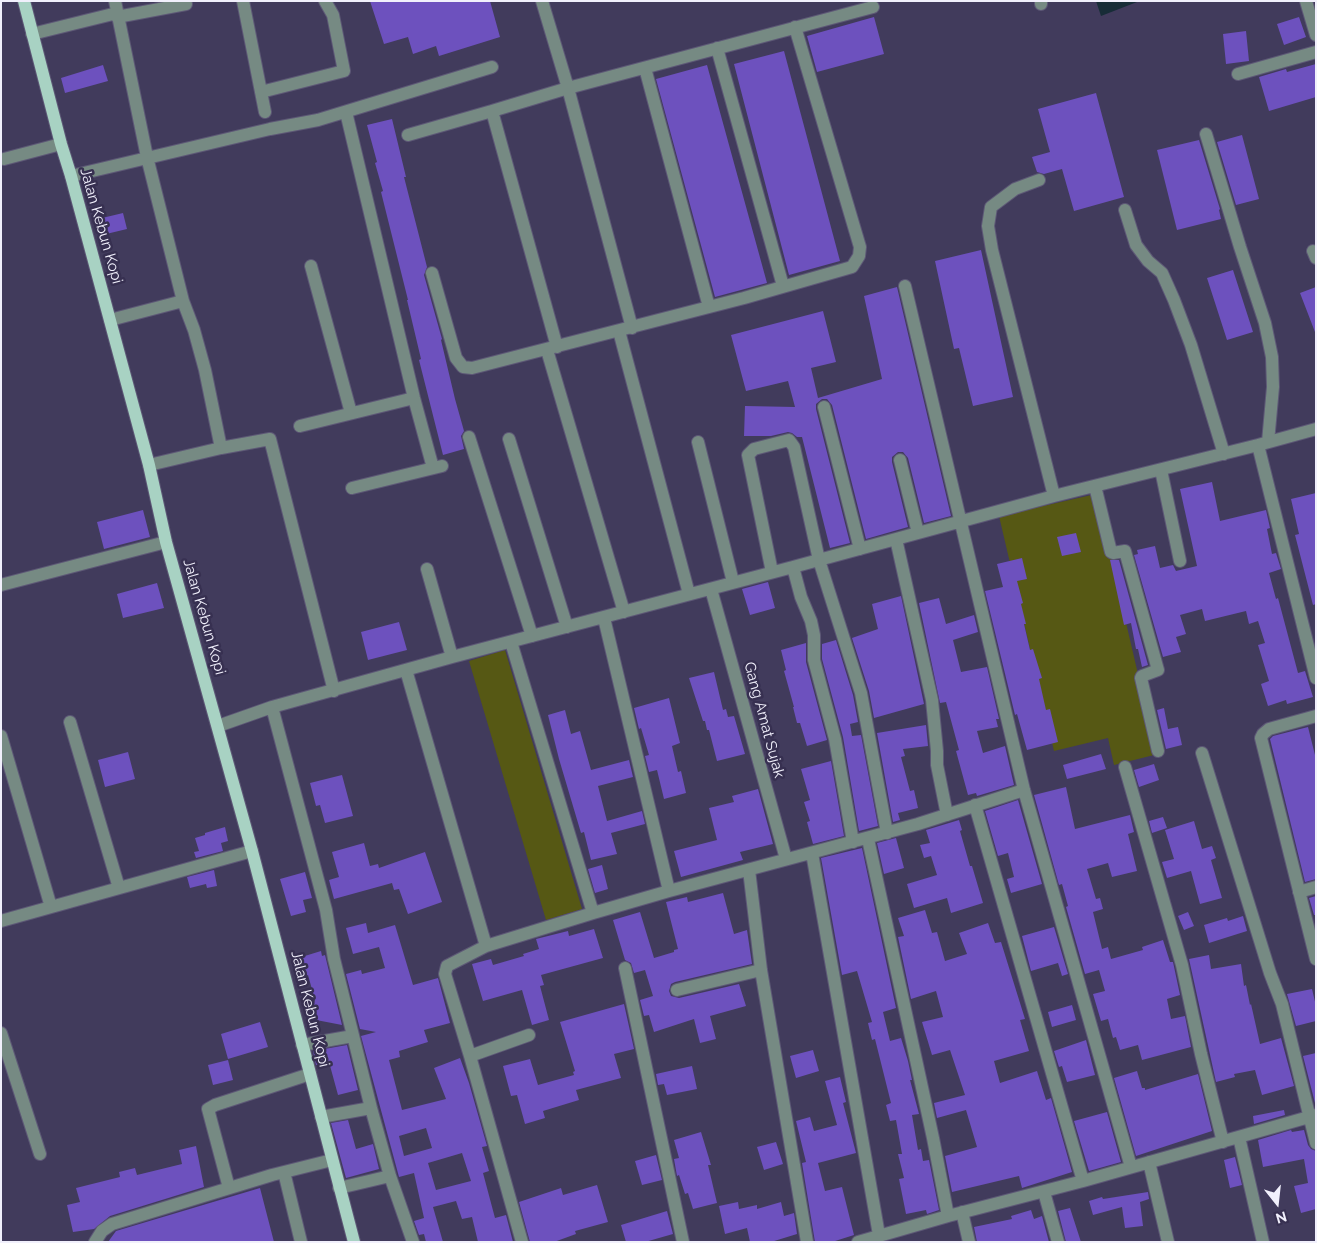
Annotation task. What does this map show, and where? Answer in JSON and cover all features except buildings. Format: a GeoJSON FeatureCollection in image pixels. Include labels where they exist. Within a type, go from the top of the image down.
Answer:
{"type":"FeatureCollection","features":[{"type":"Feature","properties":{"kind":"main road","name":"Jalan Kebun Kopi"},"geometry":{"type":"LineString","coordinates":[[24,1],[60,144],[71,176],[149,465],[166,542],[252,851],[354,1242]]}},
{"type":"Feature","properties":{"kind":"street"},"geometry":{"type":"LineString","coordinates":[[243,1],[265,112]]}},
{"type":"Feature","properties":{"kind":"street"},"geometry":{"type":"LineString","coordinates":[[261,92],[344,71],[333,16],[325,1]]}},
{"type":"Feature","properties":{"kind":"street"},"geometry":{"type":"LineString","coordinates":[[542,1],[568,88],[689,594]]}},
{"type":"Feature","properties":{"kind":"street"},"geometry":{"type":"LineString","coordinates":[[1306,1],[1316,35]]}},
{"type":"Feature","properties":{"kind":"street"},"geometry":{"type":"LineString","coordinates":[[32,34],[116,10],[186,4]]}},
{"type":"Feature","properties":{"kind":"street"},"geometry":{"type":"LineString","coordinates":[[408,135],[568,88],[873,6]]}},
{"type":"Feature","properties":{"kind":"street"},"geometry":{"type":"LineString","coordinates":[[116,10],[147,157],[183,301],[204,363],[221,448]]}},
{"type":"Feature","properties":{"kind":"street"},"geometry":{"type":"LineString","coordinates":[[432,273],[456,358],[463,367],[472,368],[709,307],[852,267],[859,256],[860,247],[795,27]]}},
{"type":"Feature","properties":{"kind":"street"},"geometry":{"type":"LineString","coordinates":[[716,48],[783,286]]}},
{"type":"Feature","properties":{"kind":"street"},"geometry":{"type":"LineString","coordinates":[[1238,74],[1316,52]]}},
{"type":"Feature","properties":{"kind":"street"},"geometry":{"type":"LineString","coordinates":[[71,176],[270,129],[318,120],[492,67]]}},
{"type":"Feature","properties":{"kind":"street"},"geometry":{"type":"LineString","coordinates":[[645,68],[709,307]]}},
{"type":"Feature","properties":{"kind":"street"},"geometry":{"type":"LineString","coordinates":[[492,111],[552,348],[624,612]]}},
{"type":"Feature","properties":{"kind":"street"},"geometry":{"type":"LineString","coordinates":[[346,112],[414,398],[437,467],[352,488]]}},
{"type":"Feature","properties":{"kind":"street"},"geometry":{"type":"LineString","coordinates":[[1206,134],[1265,323],[1272,357],[1273,387],[1263,444],[1316,678]]}},
{"type":"Feature","properties":{"kind":"street"},"geometry":{"type":"LineString","coordinates":[[4,159],[60,144]]}},
{"type":"Feature","properties":{"kind":"street"},"geometry":{"type":"LineString","coordinates":[[1039,180],[1015,189],[991,206],[988,226],[992,250],[1054,496]]}},
{"type":"Feature","properties":{"kind":"street"},"geometry":{"type":"LineString","coordinates":[[1125,210],[1136,244],[1148,262],[1162,273],[1174,300],[1191,345],[1224,454]]}},
{"type":"Feature","properties":{"kind":"street"},"geometry":{"type":"LineString","coordinates":[[311,266],[350,413]]}},
{"type":"Feature","properties":{"kind":"street"},"geometry":{"type":"LineString","coordinates":[[905,286],[1024,790],[1131,1167]]}},
{"type":"Feature","properties":{"kind":"street"},"geometry":{"type":"LineString","coordinates":[[110,320],[183,301]]}},
{"type":"Feature","properties":{"kind":"street"},"geometry":{"type":"LineString","coordinates":[[300,426],[414,398]]}},
{"type":"Feature","properties":{"kind":"street"},"geometry":{"type":"LineString","coordinates":[[824,407],[860,549]]}},
{"type":"Feature","properties":{"kind":"street"},"geometry":{"type":"LineString","coordinates":[[218,726],[272,707],[452,657],[604,618],[1054,496],[1162,470],[1316,429]]}},
{"type":"Feature","properties":{"kind":"street"},"geometry":{"type":"LineString","coordinates":[[469,436],[532,636]]}},
{"type":"Feature","properties":{"kind":"street"},"geometry":{"type":"LineString","coordinates":[[149,465],[221,448],[269,439],[272,441],[334,690]]}},
{"type":"Feature","properties":{"kind":"street"},"geometry":{"type":"LineString","coordinates":[[509,439],[567,627]]}},
{"type":"Feature","properties":{"kind":"street"},"geometry":{"type":"LineString","coordinates":[[772,572],[748,459],[750,451],[789,440],[793,444],[819,560],[862,693],[887,833]]}},
{"type":"Feature","properties":{"kind":"street"},"geometry":{"type":"LineString","coordinates":[[698,442],[733,582]]}},
{"type":"Feature","properties":{"kind":"street"},"geometry":{"type":"LineString","coordinates":[[900,460],[918,533]]}},
{"type":"Feature","properties":{"kind":"street"},"geometry":{"type":"LineString","coordinates":[[1162,470],[1180,561]]}},
{"type":"Feature","properties":{"kind":"street"},"geometry":{"type":"LineString","coordinates":[[1095,486],[1111,552],[1125,551],[1158,670],[1143,675],[1141,678],[1158,751]]}},
{"type":"Feature","properties":{"kind":"street"},"geometry":{"type":"LineString","coordinates":[[896,539],[932,700],[937,744],[937,765],[947,815]]}},
{"type":"Feature","properties":{"kind":"street"},"geometry":{"type":"LineString","coordinates":[[1,585],[166,542]]}},
{"type":"Feature","properties":{"kind":"street"},"geometry":{"type":"LineString","coordinates":[[793,567],[801,597],[811,621],[814,635],[814,660],[824,691],[835,739],[853,842]]}},
{"type":"Feature","properties":{"kind":"street"},"geometry":{"type":"LineString","coordinates":[[427,568],[452,657]]}},
{"type":"Feature","properties":{"kind":"street","name":"Gang Amat Sujak"},"geometry":{"type":"LineString","coordinates":[[712,589],[786,859]]}},
{"type":"Feature","properties":{"kind":"street"},"geometry":{"type":"LineString","coordinates":[[604,618],[669,890]]}},
{"type":"Feature","properties":{"kind":"street"},"geometry":{"type":"LineString","coordinates":[[511,642],[593,913]]}},
{"type":"Feature","properties":{"kind":"street"},"geometry":{"type":"LineString","coordinates":[[406,670],[486,946]]}},
{"type":"Feature","properties":{"kind":"street"},"geometry":{"type":"LineString","coordinates":[[272,707],[326,910],[334,959],[371,1108],[390,1176],[413,1242]]}},
{"type":"Feature","properties":{"kind":"street"},"geometry":{"type":"LineString","coordinates":[[1316,716],[1270,729],[1261,738],[1316,959]]}},
{"type":"Feature","properties":{"kind":"street"},"geometry":{"type":"LineString","coordinates":[[70,722],[119,888]]}},
{"type":"Feature","properties":{"kind":"street"},"geometry":{"type":"LineString","coordinates":[[1,736],[51,907]]}},
{"type":"Feature","properties":{"kind":"street"},"geometry":{"type":"LineString","coordinates":[[1202,753],[1270,973],[1282,1004],[1313,1116],[1316,1143]]}},
{"type":"Feature","properties":{"kind":"street"},"geometry":{"type":"LineString","coordinates":[[1125,767],[1182,965],[1201,1054],[1223,1142]]}},
{"type":"Feature","properties":{"kind":"street"},"geometry":{"type":"LineString","coordinates":[[522,1242],[445,970],[452,963],[486,946],[669,890],[887,833],[1024,790]]}},
{"type":"Feature","properties":{"kind":"street"},"geometry":{"type":"LineString","coordinates":[[975,806],[1083,1181]]}},
{"type":"Feature","properties":{"kind":"street"},"geometry":{"type":"LineString","coordinates":[[868,838],[948,1216]]}},
{"type":"Feature","properties":{"kind":"street"},"geometry":{"type":"LineString","coordinates":[[1,921],[252,851]]}},
{"type":"Feature","properties":{"kind":"street"},"geometry":{"type":"LineString","coordinates":[[812,852],[879,1235]]}},
{"type":"Feature","properties":{"kind":"street"},"geometry":{"type":"LineString","coordinates":[[750,870],[761,970],[807,1242]]}},
{"type":"Feature","properties":{"kind":"street"},"geometry":{"type":"LineString","coordinates":[[1298,892],[1316,887]]}},
{"type":"Feature","properties":{"kind":"street"},"geometry":{"type":"LineString","coordinates":[[624,968],[683,1242]]}},
{"type":"Feature","properties":{"kind":"street"},"geometry":{"type":"LineString","coordinates":[[677,990],[761,970]]}},
{"type":"Feature","properties":{"kind":"street"},"geometry":{"type":"LineString","coordinates":[[1,1033],[40,1154]]}},
{"type":"Feature","properties":{"kind":"street"},"geometry":{"type":"LineString","coordinates":[[470,1056],[529,1035]]}},
{"type":"Feature","properties":{"kind":"street"},"geometry":{"type":"LineString","coordinates":[[302,1045],[353,1036]]}},
{"type":"Feature","properties":{"kind":"street"},"geometry":{"type":"LineString","coordinates":[[230,1188],[208,1109],[212,1106],[310,1074]]}},
{"type":"Feature","properties":{"kind":"street"},"geometry":{"type":"LineString","coordinates":[[321,1117],[371,1108]]}},
{"type":"Feature","properties":{"kind":"street"},"geometry":{"type":"LineString","coordinates":[[858,1242],[879,1235],[895,1236],[948,1216],[1044,1192],[1313,1116]]}},
{"type":"Feature","properties":{"kind":"street"},"geometry":{"type":"LineString","coordinates":[[1239,1137],[1263,1242]]}},
{"type":"Feature","properties":{"kind":"street"},"geometry":{"type":"LineString","coordinates":[[95,1242],[102,1231],[112,1224],[284,1172],[332,1160]]}},
{"type":"Feature","properties":{"kind":"street"},"geometry":{"type":"LineString","coordinates":[[1149,1162],[1168,1242]]}},
{"type":"Feature","properties":{"kind":"street"},"geometry":{"type":"LineString","coordinates":[[284,1172],[300,1242]]}},
{"type":"Feature","properties":{"kind":"street"},"geometry":{"type":"LineString","coordinates":[[339,1188],[390,1176]]}},
{"type":"Feature","properties":{"kind":"street"},"geometry":{"type":"LineString","coordinates":[[1044,1192],[1058,1242]]}},
{"type":"Feature","properties":{"kind":"street"},"geometry":{"type":"LineString","coordinates":[[962,1212],[969,1242]]}},
{"type":"Feature","properties":{"kind":"shaded area"},"geometry":{"type":"Polygon","coordinates":[[[1096,494],[1155,747],[1154,755],[1114,765],[1108,738],[1054,751],[999,516],[1096,494]]]}},
{"type":"Feature","properties":{"kind":"shaded area"},"geometry":{"type":"Polygon","coordinates":[[[505,650],[582,909],[546,920],[469,661],[505,650]]]}},
{"type":"Feature","properties":{"kind":"water"},"geometry":{"type":"Polygon","coordinates":[[[1096,1],[1136,1],[1137,2],[1101,16],[1096,1]]]}}]}
